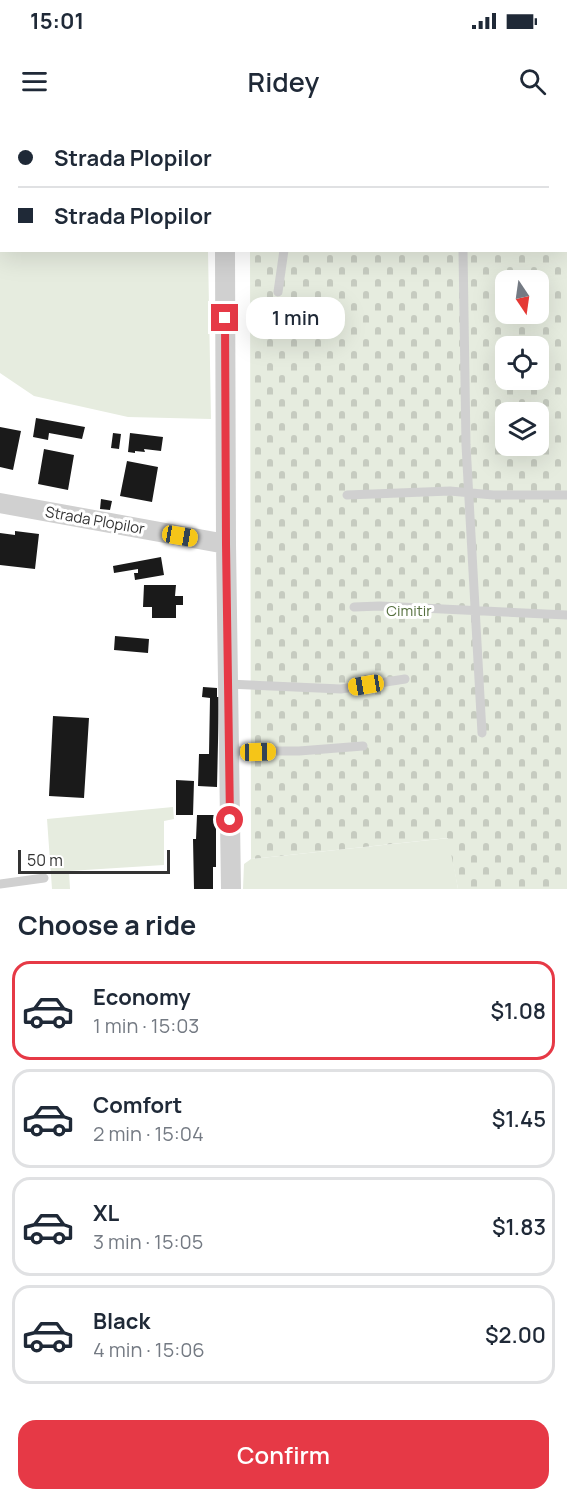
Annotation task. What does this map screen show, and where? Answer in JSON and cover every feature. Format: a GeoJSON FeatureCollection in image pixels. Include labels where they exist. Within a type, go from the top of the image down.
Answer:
{"type":"FeatureCollection","features":[{"type":"Feature","properties":{"kind":"street"},"geometry":{"type":"LineString","coordinates":[[225,252],[231,889]]}},
{"type":"Feature","properties":{"kind":"street","name":"Strada Plopilor"},"geometry":{"type":"LineString","coordinates":[[0,503],[226,544]]}},
{"type":"Feature","properties":{"kind":"lane"},"geometry":{"type":"LineString","coordinates":[[278,292],[284,252]]}},
{"type":"Feature","properties":{"kind":"lane"},"geometry":{"type":"LineString","coordinates":[[463,252],[466,445],[482,733]]}},
{"type":"Feature","properties":{"kind":"lane"},"geometry":{"type":"LineString","coordinates":[[347,495],[404,492],[567,495]]}},
{"type":"Feature","properties":{"kind":"lane"},"geometry":{"type":"LineString","coordinates":[[354,607],[380,606],[567,615]]}},
{"type":"Feature","properties":{"kind":"lane"},"geometry":{"type":"LineString","coordinates":[[228,684],[341,689],[405,679]]}},
{"type":"Feature","properties":{"kind":"lane"},"geometry":{"type":"LineString","coordinates":[[229,751],[299,751],[363,746]]}},
{"type":"Feature","properties":{"kind":"lane"},"geometry":{"type":"LineString","coordinates":[[0,884],[44,878]]}},
{"type":"Feature","properties":{"kind":"green space"},"geometry":{"type":"Polygon","coordinates":[[[0,252],[208,252],[211,419],[128,417],[34,396],[0,373],[0,252]]]}},
{"type":"Feature","properties":{"kind":"green space","name":"Cimitir"},"geometry":{"type":"Polygon","coordinates":[[[250,252],[567,252],[567,889],[458,889],[448,838],[251,859],[250,252]]]}},
{"type":"Feature","properties":{"kind":"green space"},"geometry":{"type":"Polygon","coordinates":[[[173,807],[174,819],[164,821],[164,865],[69,871],[70,889],[52,889],[47,819],[173,807]]]}},
{"type":"Feature","properties":{"kind":"green space"},"geometry":{"type":"Polygon","coordinates":[[[449,838],[458,889],[243,889],[244,864],[251,859],[449,838]]]}},
{"type":"Feature","properties":{"kind":"building"},"geometry":{"type":"Polygon","coordinates":[[[36,418],[85,427],[82,439],[49,433],[48,440],[33,437],[36,418]]]}},
{"type":"Feature","properties":{"kind":"building"},"geometry":{"type":"Polygon","coordinates":[[[0,427],[21,431],[13,470],[0,467],[0,427]]]}},
{"type":"Feature","properties":{"kind":"building"},"geometry":{"type":"Polygon","coordinates":[[[113,433],[121,434],[119,449],[111,448],[113,433]]]}},
{"type":"Feature","properties":{"kind":"building"},"geometry":{"type":"Polygon","coordinates":[[[130,433],[163,437],[161,451],[144,449],[145,452],[128,452],[130,433]]]}},
{"type":"Feature","properties":{"kind":"building"},"geometry":{"type":"Polygon","coordinates":[[[44,449],[74,455],[68,490],[38,484],[44,449]]]}},
{"type":"Feature","properties":{"kind":"building"},"geometry":{"type":"Polygon","coordinates":[[[127,461],[158,467],[152,502],[120,496],[127,461]]]}},
{"type":"Feature","properties":{"kind":"building"},"geometry":{"type":"Polygon","coordinates":[[[101,499],[112,501],[110,510],[100,509],[101,499]]]}},
{"type":"Feature","properties":{"kind":"building"},"geometry":{"type":"Polygon","coordinates":[[[15,531],[39,534],[35,569],[0,565],[0,533],[15,535],[15,531]]]}},
{"type":"Feature","properties":{"kind":"building"},"geometry":{"type":"Polygon","coordinates":[[[161,557],[164,575],[135,580],[134,573],[138,573],[138,569],[114,573],[113,566],[161,557]]]}},
{"type":"Feature","properties":{"kind":"building"},"geometry":{"type":"Polygon","coordinates":[[[144,585],[176,585],[175,596],[183,596],[183,605],[176,605],[176,618],[152,618],[152,607],[143,607],[144,585]]]}},
{"type":"Feature","properties":{"kind":"building"},"geometry":{"type":"Polygon","coordinates":[[[115,636],[149,639],[148,653],[114,650],[115,636]]]}},
{"type":"Feature","properties":{"kind":"building"},"geometry":{"type":"Polygon","coordinates":[[[203,687],[217,688],[217,697],[219,697],[217,787],[198,786],[199,754],[209,754],[210,698],[202,697],[203,687]]]}},
{"type":"Feature","properties":{"kind":"building"},"geometry":{"type":"Polygon","coordinates":[[[53,716],[89,718],[84,798],[49,796],[53,716]]]}},
{"type":"Feature","properties":{"kind":"building"},"geometry":{"type":"Polygon","coordinates":[[[176,780],[194,781],[193,815],[176,815],[176,780]]]}},
{"type":"Feature","properties":{"kind":"building"},"geometry":{"type":"Polygon","coordinates":[[[197,815],[216,815],[216,867],[213,867],[213,889],[194,889],[193,839],[196,839],[197,815]]]}},
{"type":"Feature","properties":{"kind":"route"},"geometry":{"type":"LineString","coordinates":[[225,318],[230,820]]}}]}
